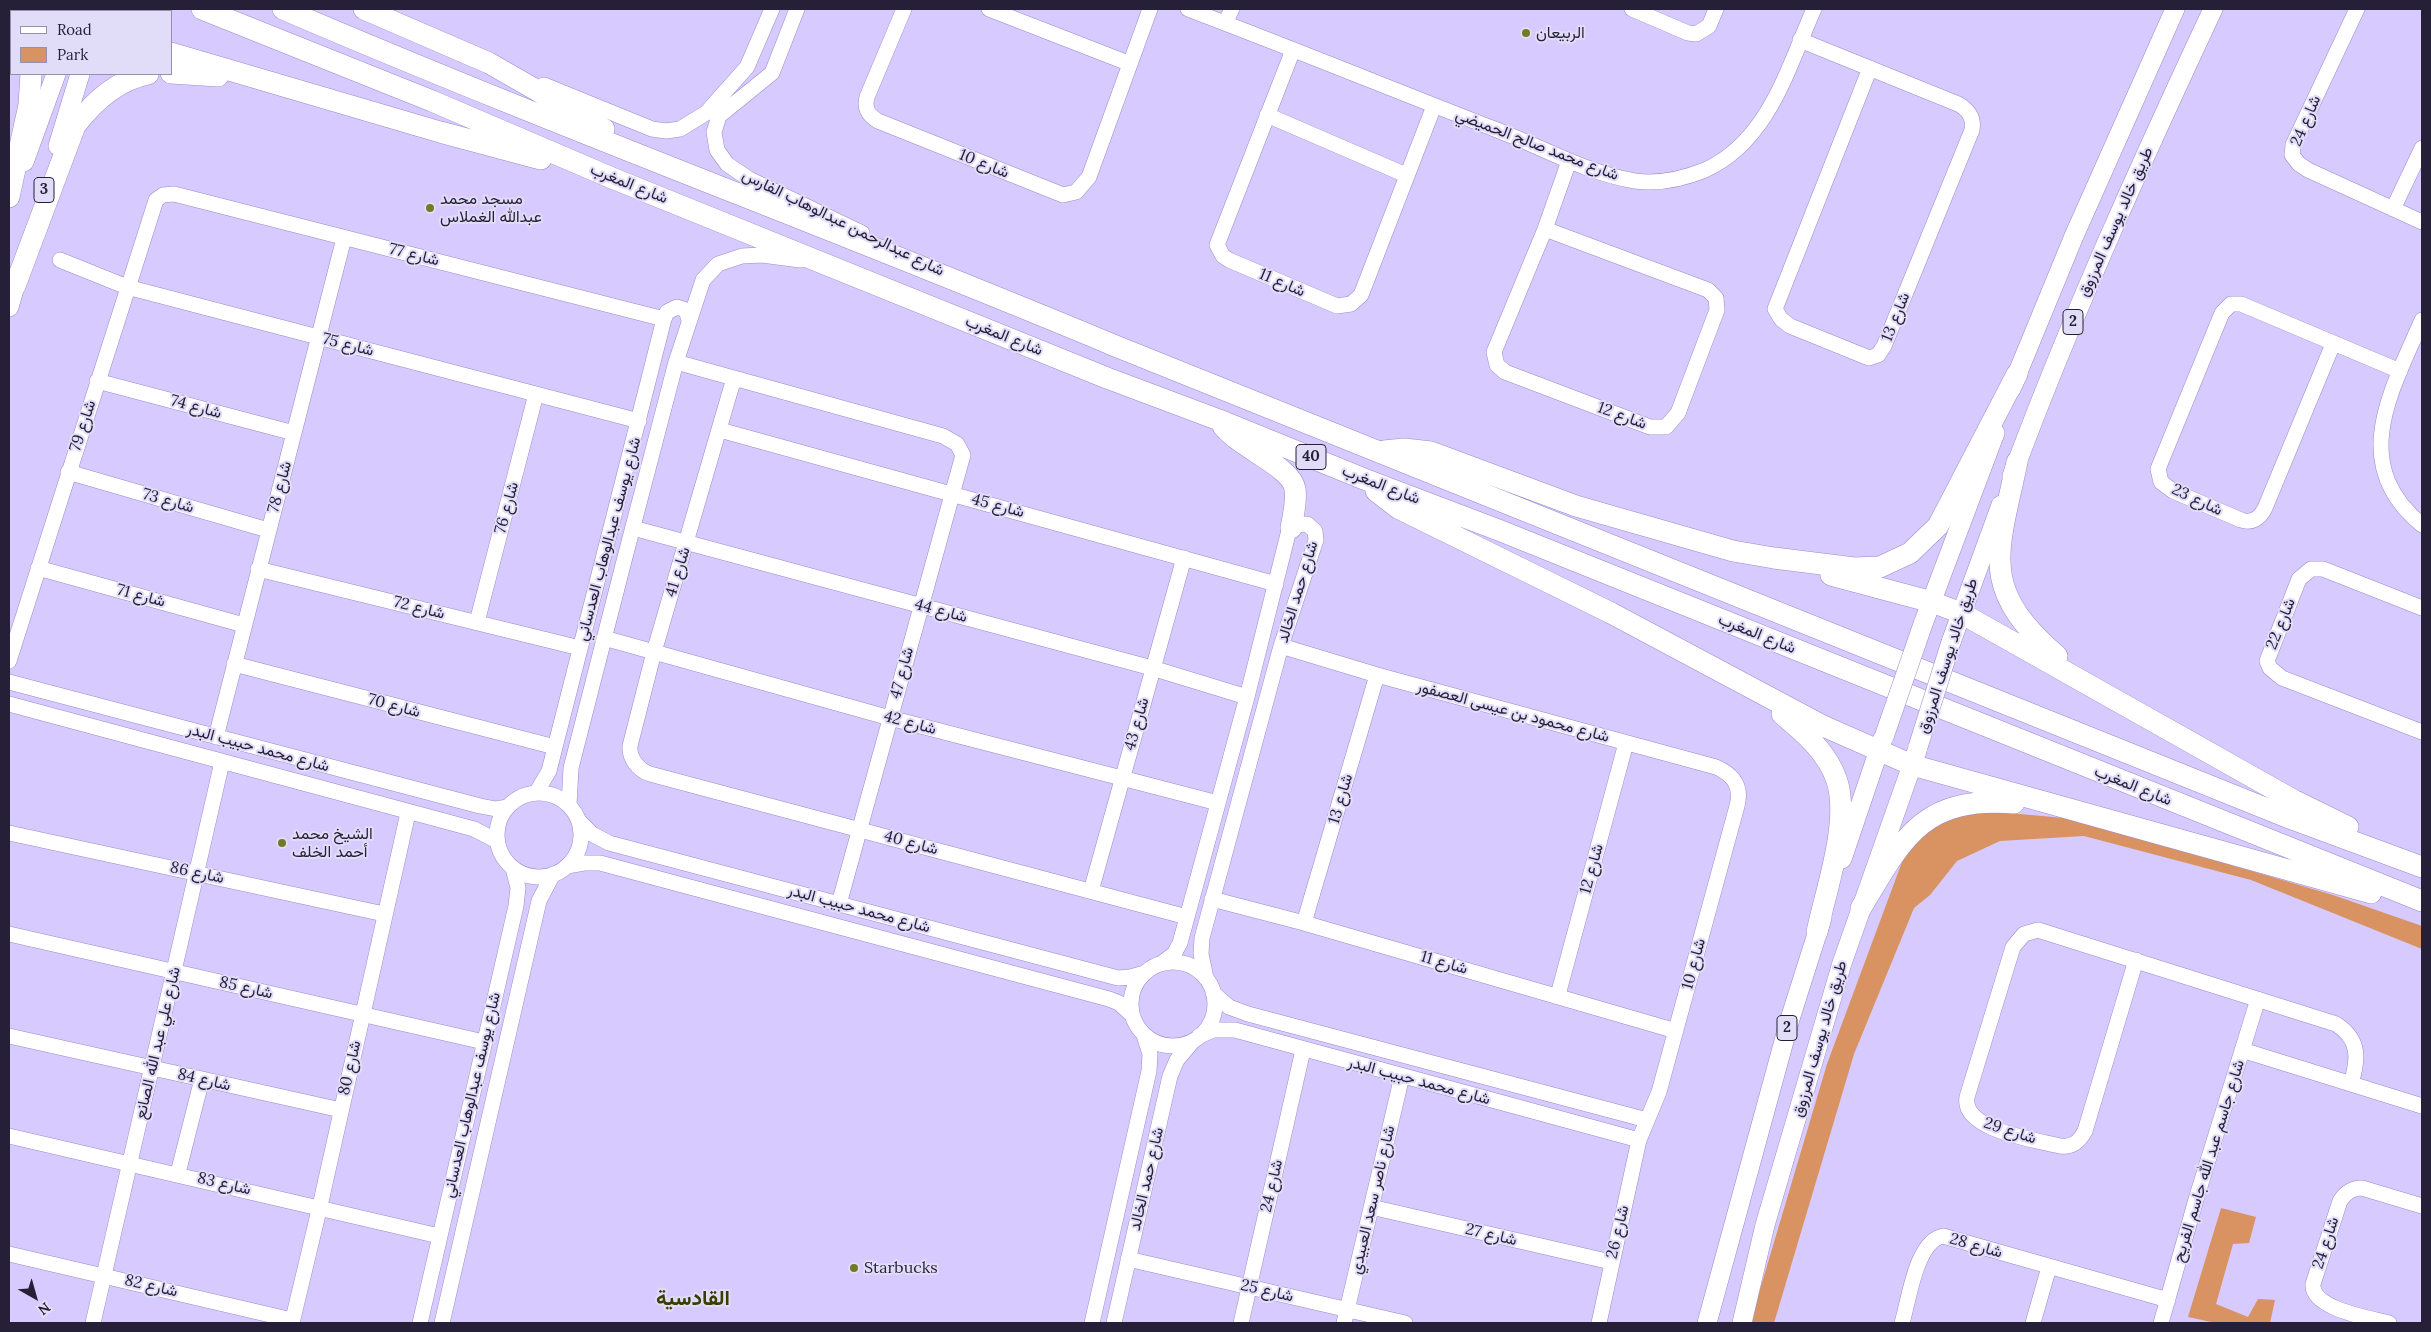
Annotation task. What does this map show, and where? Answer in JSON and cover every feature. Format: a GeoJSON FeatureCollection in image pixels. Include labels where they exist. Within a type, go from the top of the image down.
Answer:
{"type":"FeatureCollection","features":[{"type":"Feature","properties":{"kind":"highway","name":"شارع المغرب"},"geometry":{"type":"LineString","coordinates":[[202,9],[432,101],[612,178],[1107,378],[1219,420],[1364,479],[1528,542],[2422,901]]}},
{"type":"Feature","properties":{"kind":"highway","name":"شارع المغرب"},"geometry":{"type":"LineString","coordinates":[[283,9],[427,70],[969,285],[2292,819],[2422,867]]}},
{"type":"Feature","properties":{"kind":"highway"},"geometry":{"type":"LineString","coordinates":[[364,9],[489,64],[672,167]]}},
{"type":"Feature","properties":{"kind":"highway"},"geometry":{"type":"LineString","coordinates":[[172,53],[440,132],[612,178]]}},
{"type":"Feature","properties":{"kind":"highway"},"geometry":{"type":"LineString","coordinates":[[172,73],[261,78]]}},
{"type":"Feature","properties":{"kind":"highway"},"geometry":{"type":"LineString","coordinates":[[9,197],[29,104],[31,75]]}},
{"type":"Feature","properties":{"kind":"highway"},"geometry":{"type":"LineString","coordinates":[[15,286],[76,126],[90,106],[111,90],[133,77],[143,75]]}},
{"type":"Feature","properties":{"kind":"highway"},"geometry":{"type":"LineString","coordinates":[[1379,452],[1399,449],[1431,452],[1576,506],[1733,551],[1774,558],[1869,568],[1890,564],[1910,553],[1929,537],[1948,510],[2017,374]]}},
{"type":"Feature","properties":{"kind":"highway"},"geometry":{"type":"LineString","coordinates":[[1219,420],[1242,445],[1291,477],[1296,500],[1291,528]]}},
{"type":"Feature","properties":{"kind":"highway"},"geometry":{"type":"LineString","coordinates":[[2017,462],[2001,545],[2000,574],[2003,588],[2023,623],[2048,649],[2094,687]]}},
{"type":"Feature","properties":{"kind":"highway"},"geometry":{"type":"LineString","coordinates":[[1364,479],[1398,508],[1611,613],[1735,681],[1881,744],[2066,809],[2332,883],[2422,905]]}},
{"type":"Feature","properties":{"kind":"highway"},"geometry":{"type":"LineString","coordinates":[[1774,558],[1932,602],[1961,613],[2295,801],[2422,862]]}},
{"type":"Feature","properties":{"kind":"highway"},"geometry":{"type":"LineString","coordinates":[[1735,681],[1788,719],[1814,744],[1827,760],[1837,782],[1840,804],[1838,832],[1817,932]]}},
{"type":"Feature","properties":{"kind":"highway"},"geometry":{"type":"LineString","coordinates":[[1861,908],[1886,867],[1911,834],[1938,812],[1962,804],[1987,802],[2066,809]]}},
{"type":"Feature","properties":{"kind":"main road","name":"طريق خالد يوسف المرزوق"},"geometry":{"type":"LineString","coordinates":[[1707,1323],[1790,1019],[1817,932],[1923,624],[2017,374],[2078,227],[2175,9]]}},
{"type":"Feature","properties":{"kind":"main road","name":"طريق خالد يوسف المرزوق"},"geometry":{"type":"LineString","coordinates":[[1742,1323],[1765,1225],[1842,963],[1915,756],[1961,613],[2051,374],[2115,220],[2213,9]]}},
{"type":"Feature","properties":{"kind":"main road","name":"3"},"geometry":{"type":"LineString","coordinates":[[9,204],[56,75]]}},
{"type":"Feature","properties":{"kind":"main road","name":"3"},"geometry":{"type":"LineString","coordinates":[[9,307],[80,75]]}},
{"type":"Feature","properties":{"kind":"street"},"geometry":{"type":"LineString","coordinates":[[489,64],[652,129],[666,131],[688,126],[701,117],[739,78],[751,58],[772,9]]}},
{"type":"Feature","properties":{"kind":"street","name":"شارع عبدالرحمن عبدالوهاب الفارس"},"geometry":{"type":"LineString","coordinates":[[798,9],[775,65],[765,80],[727,107],[719,116],[714,132],[717,150],[723,160],[749,179],[969,285]]}},
{"type":"Feature","properties":{"kind":"street","name":"شارع 10"},"geometry":{"type":"LineString","coordinates":[[904,9],[867,96],[866,107],[869,114],[878,121],[1064,195],[1079,190],[1089,177],[1128,63],[1150,9]]}},
{"type":"Feature","properties":{"kind":"street"},"geometry":{"type":"LineString","coordinates":[[990,9],[1128,63]]}},
{"type":"Feature","properties":{"kind":"street","name":"شارع محمد صالح الحميضي"},"geometry":{"type":"LineString","coordinates":[[1188,9],[1570,161],[1636,181],[1672,180],[1706,169],[1731,152],[1754,131],[1766,115],[1814,9]]}},
{"type":"Feature","properties":{"kind":"street"},"geometry":{"type":"LineString","coordinates":[[1226,23],[1232,9]]}},
{"type":"Feature","properties":{"kind":"street"},"geometry":{"type":"LineString","coordinates":[[1632,9],[1696,34],[1709,26],[1716,9]]}},
{"type":"Feature","properties":{"kind":"street","name":"شارع 24"},"geometry":{"type":"LineString","coordinates":[[2356,9],[2293,145],[2292,155],[2304,168],[2422,222]]}},
{"type":"Feature","properties":{"kind":"street","name":"شارع 13"},"geometry":{"type":"LineString","coordinates":[[1800,40],[1870,68],[1964,107],[1971,117],[1973,127],[1884,346],[1878,355],[1869,358],[1790,326],[1781,319],[1775,309],[1870,68]]}},
{"type":"Feature","properties":{"kind":"street","name":"شارع 11"},"geometry":{"type":"LineString","coordinates":[[1293,50],[1219,236],[1218,248],[1229,260],[1337,306],[1351,304],[1361,295],[1434,106]]}},
{"type":"Feature","properties":{"kind":"street"},"geometry":{"type":"LineString","coordinates":[[751,58],[752,64],[759,70],[768,70],[775,65]]}},
{"type":"Feature","properties":{"kind":"street"},"geometry":{"type":"LineString","coordinates":[[1267,115],[1406,175]]}},
{"type":"Feature","properties":{"kind":"street"},"geometry":{"type":"LineString","coordinates":[[2394,209],[2422,148]]}},
{"type":"Feature","properties":{"kind":"street","name":"شارع 12"},"geometry":{"type":"LineString","coordinates":[[1545,229],[1708,290],[1716,298],[1717,310],[1678,414],[1666,427],[1650,427],[1505,372],[1497,365],[1494,352],[1545,229],[1570,161]]}},
{"type":"Feature","properties":{"kind":"street","name":"شارع 77"},"geometry":{"type":"LineString","coordinates":[[163,195],[174,194],[664,319]]}},
{"type":"Feature","properties":{"kind":"street","name":"شارع 79"},"geometry":{"type":"LineString","coordinates":[[9,661],[127,287],[156,200],[163,195]]}},
{"type":"Feature","properties":{"kind":"street","name":"شارع 78"},"geometry":{"type":"LineString","coordinates":[[216,737],[344,238]]}},
{"type":"Feature","properties":{"kind":"street","name":"شارع يوسف عبدالوهاب العدساني"},"geometry":{"type":"LineString","coordinates":[[569,805],[572,768],[604,638],[676,362],[703,280],[712,268],[724,260],[742,256],[762,255],[826,264]]}},
{"type":"Feature","properties":{"kind":"street","name":"شارع 75"},"geometry":{"type":"LineString","coordinates":[[60,260],[127,287],[639,421]]}},
{"type":"Feature","properties":{"kind":"street","name":"شارع 23"},"geometry":{"type":"LineString","coordinates":[[2333,344],[2265,508],[2257,518],[2250,522],[2241,520],[2173,490],[2161,482],[2158,469],[2222,313],[2228,306],[2241,304],[2400,371]]}},
{"type":"Feature","properties":{"kind":"street"},"geometry":{"type":"LineString","coordinates":[[664,319],[668,312],[677,307],[686,310],[689,320]]}},
{"type":"Feature","properties":{"kind":"street","name":"شارع يوسف عبدالوهاب العدساني"},"geometry":{"type":"LineString","coordinates":[[536,792],[548,775],[664,319]]}},
{"type":"Feature","properties":{"kind":"street"},"geometry":{"type":"LineString","coordinates":[[2422,320],[2400,371],[2383,420],[2380,453],[2384,472],[2393,492],[2405,509],[2422,525]]}},
{"type":"Feature","properties":{"kind":"street"},"geometry":{"type":"LineString","coordinates":[[676,362],[734,378]]}},
{"type":"Feature","properties":{"kind":"street","name":"شارع 41"},"geometry":{"type":"LineString","coordinates":[[637,765],[631,756],[630,746],[654,652],[734,378]]}},
{"type":"Feature","properties":{"kind":"street","name":"شارع 47"},"geometry":{"type":"LineString","coordinates":[[734,378],[943,436],[956,444],[963,458],[920,605],[838,904]]}},
{"type":"Feature","properties":{"kind":"street","name":"شارع 74"},"geometry":{"type":"LineString","coordinates":[[97,381],[294,433]]}},
{"type":"Feature","properties":{"kind":"street","name":"شارع 76"},"geometry":{"type":"LineString","coordinates":[[477,622],[536,394]]}},
{"type":"Feature","properties":{"kind":"street","name":"شارع 45"},"geometry":{"type":"LineString","coordinates":[[720,430],[1276,584]]}},
{"type":"Feature","properties":{"kind":"street","name":"شارع 73"},"geometry":{"type":"LineString","coordinates":[[68,472],[268,530]]}},
{"type":"Feature","properties":{"kind":"street","name":"شارع حمد الخالد"},"geometry":{"type":"LineString","coordinates":[[1162,963],[1178,948],[1248,697],[1291,528],[1307,524],[1312,527],[1317,536],[1281,646],[1212,899],[1201,945],[1206,978]]}},
{"type":"Feature","properties":{"kind":"street","name":"شارع 44"},"geometry":{"type":"LineString","coordinates":[[633,528],[1152,668],[1248,697]]}},
{"type":"Feature","properties":{"kind":"street","name":"شارع 43"},"geometry":{"type":"LineString","coordinates":[[1091,891],[1184,558]]}},
{"type":"Feature","properties":{"kind":"street"},"geometry":{"type":"LineString","coordinates":[[603,559],[612,568],[621,565],[624,561]]}},
{"type":"Feature","properties":{"kind":"street","name":"شارع 71"},"geometry":{"type":"LineString","coordinates":[[38,568],[244,625]]}},
{"type":"Feature","properties":{"kind":"street","name":"شارع 72"},"geometry":{"type":"LineString","coordinates":[[258,569],[580,648]]}},
{"type":"Feature","properties":{"kind":"street","name":"شارع 22"},"geometry":{"type":"LineString","coordinates":[[2422,608],[2323,569],[2311,569],[2299,579],[2267,661],[2270,668],[2282,678],[2422,732]]}},
{"type":"Feature","properties":{"kind":"street"},"geometry":{"type":"LineString","coordinates":[[596,586],[605,582],[609,583],[615,590],[616,595]]}},
{"type":"Feature","properties":{"kind":"street","name":"شارع 42"},"geometry":{"type":"LineString","coordinates":[[604,638],[890,718],[1218,803]]}},
{"type":"Feature","properties":{"kind":"street","name":"شارع محمود بن عيسى العصفور"},"geometry":{"type":"LineString","coordinates":[[1281,646],[1377,675],[1716,767],[1731,774],[1738,786]]}},
{"type":"Feature","properties":{"kind":"street","name":"شارع 70"},"geometry":{"type":"LineString","coordinates":[[234,664],[555,747]]}},
{"type":"Feature","properties":{"kind":"street","name":"شارع 13"},"geometry":{"type":"LineString","coordinates":[[1304,923],[1377,675]]}},
{"type":"Feature","properties":{"kind":"street","name":"شارع محمد حبيب البدر"},"geometry":{"type":"LineString","coordinates":[[9,682],[486,808],[508,806]]}},
{"type":"Feature","properties":{"kind":"street"},"geometry":{"type":"LineString","coordinates":[[73,721],[80,717],[83,710],[80,702]]}},
{"type":"Feature","properties":{"kind":"street","name":"شارع محمد حبيب البدر"},"geometry":{"type":"LineString","coordinates":[[9,704],[104,728],[329,792],[478,831],[497,841]]}},
{"type":"Feature","properties":{"kind":"street"},"geometry":{"type":"LineString","coordinates":[[104,728],[105,715],[110,710]]}},
{"type":"Feature","properties":{"kind":"street"},"geometry":{"type":"LineString","coordinates":[[1237,735],[1246,744],[1256,740]]}},
{"type":"Feature","properties":{"kind":"street","name":"شارع 12"},"geometry":{"type":"LineString","coordinates":[[1558,996],[1626,743]]}},
{"type":"Feature","properties":{"kind":"street"},"geometry":{"type":"LineString","coordinates":[[1229,762],[1238,758],[1246,763],[1248,768]]}},
{"type":"Feature","properties":{"kind":"street"},"geometry":{"type":"LineString","coordinates":[[303,784],[308,777],[307,761]]}},
{"type":"Feature","properties":{"kind":"street","name":"شارع علي عبد الله الصانع"},"geometry":{"type":"LineString","coordinates":[[93,1323],[222,762]]}},
{"type":"Feature","properties":{"kind":"street","name":"شارع 40"},"geometry":{"type":"LineString","coordinates":[[637,765],[650,774],[1187,917]]}},
{"type":"Feature","properties":{"kind":"street"},"geometry":{"type":"LineString","coordinates":[[329,792],[326,782],[330,773],[340,770]]}},
{"type":"Feature","properties":{"kind":"street","name":"شارع 10"},"geometry":{"type":"LineString","coordinates":[[1639,1140],[1659,1092],[1737,806],[1738,786]]}},
{"type":"Feature","properties":{"kind":"street"},"geometry":{"type":"LineString","coordinates":[[536,792],[550,794],[569,805],[580,822],[580,846],[567,866],[553,874],[532,876],[513,868],[504,858],[497,841],[500,819],[508,806],[520,797],[536,792]]}},
{"type":"Feature","properties":{"kind":"street","name":"شارع 80"},"geometry":{"type":"LineString","coordinates":[[292,1321],[320,1206],[408,813]]}},
{"type":"Feature","properties":{"kind":"street","name":"شارع محمد حبيب البدر"},"geometry":{"type":"LineString","coordinates":[[580,822],[592,834],[609,843],[705,869],[1123,978],[1145,973]]}},
{"type":"Feature","properties":{"kind":"street","name":"شارع 86"},"geometry":{"type":"LineString","coordinates":[[9,833],[384,914]]}},
{"type":"Feature","properties":{"kind":"street"},"geometry":{"type":"LineString","coordinates":[[600,863],[598,850],[602,845],[609,843]]}},
{"type":"Feature","properties":{"kind":"street","name":"شارع محمد حبيب البدر"},"geometry":{"type":"LineString","coordinates":[[567,866],[600,863],[724,895],[1096,995],[1119,1003],[1132,1016]]}},
{"type":"Feature","properties":{"kind":"street","name":"شارع يوسف عبدالوهاب العدساني"},"geometry":{"type":"LineString","coordinates":[[420,1323],[518,895],[518,881],[513,868]]}},
{"type":"Feature","properties":{"kind":"street"},"geometry":{"type":"LineString","coordinates":[[700,890],[705,884],[707,876],[705,869]]}},
{"type":"Feature","properties":{"kind":"street","name":"شارع يوسف عبدالوهاب العدساني"},"geometry":{"type":"LineString","coordinates":[[442,1323],[539,901],[553,874]]}},
{"type":"Feature","properties":{"kind":"street"},"geometry":{"type":"LineString","coordinates":[[724,895],[721,887],[724,879],[732,876]]}},
{"type":"Feature","properties":{"kind":"street"},"geometry":{"type":"LineString","coordinates":[[518,895],[526,890],[530,891],[538,896],[539,901]]}},
{"type":"Feature","properties":{"kind":"street","name":"شارع 11"},"geometry":{"type":"LineString","coordinates":[[1212,899],[1304,923],[1676,1031]]}},
{"type":"Feature","properties":{"kind":"street","name":"شارع 29"},"geometry":{"type":"LineString","coordinates":[[2136,960],[2085,1131],[2077,1143],[2068,1147],[2060,1146],[1991,1127],[1971,1115],[1967,1108],[1967,1096],[2013,947],[2020,938],[2029,932],[2043,930],[2330,1021],[2344,1030],[2353,1041],[2357,1052],[2357,1064],[2351,1084]]}},
{"type":"Feature","properties":{"kind":"street","name":"شارع 85"},"geometry":{"type":"LineString","coordinates":[[9,934],[484,1042]]}},
{"type":"Feature","properties":{"kind":"street"},"geometry":{"type":"LineString","coordinates":[[953,958],[961,953],[964,945],[962,936]]}},
{"type":"Feature","properties":{"kind":"street"},"geometry":{"type":"LineString","coordinates":[[983,965],[980,957],[983,948],[992,944]]}},
{"type":"Feature","properties":{"kind":"street"},"geometry":{"type":"LineString","coordinates":[[1176,962],[1189,966],[1206,978],[1213,993],[1213,1017],[1196,1038],[1178,1046],[1168,1046],[1151,1040],[1144,1035],[1132,1016],[1132,992],[1145,973],[1162,963],[1176,962]]}},
{"type":"Feature","properties":{"kind":"street"},"geometry":{"type":"LineString","coordinates":[[1096,995],[1102,990],[1104,981],[1102,973]]}},
{"type":"Feature","properties":{"kind":"street","name":"شارع محمد حبيب البدر"},"geometry":{"type":"LineString","coordinates":[[1213,993],[1229,1007],[1248,1014],[1647,1120]]}},
{"type":"Feature","properties":{"kind":"street","name":"شارع جاسم عبد الله جاسم الفريح"},"geometry":{"type":"LineString","coordinates":[[2161,1323],[2258,999]]}},
{"type":"Feature","properties":{"kind":"street"},"geometry":{"type":"LineString","coordinates":[[1241,1032],[1238,1027],[1238,1020],[1248,1014]]}},
{"type":"Feature","properties":{"kind":"street","name":"شارع محمد حبيب البدر"},"geometry":{"type":"LineString","coordinates":[[1196,1038],[1225,1029],[1241,1032],[1639,1140]]}},
{"type":"Feature","properties":{"kind":"street","name":"شارع حمد الخالد"},"geometry":{"type":"LineString","coordinates":[[1092,1323],[1149,1071],[1150,1054],[1144,1035]]}},
{"type":"Feature","properties":{"kind":"street","name":"شارع 84"},"geometry":{"type":"LineString","coordinates":[[9,1036],[340,1110]]}},
{"type":"Feature","properties":{"kind":"street","name":"شارع حمد الخالد"},"geometry":{"type":"LineString","coordinates":[[1114,1323],[1170,1076],[1177,1060],[1196,1038]]}},
{"type":"Feature","properties":{"kind":"street","name":"شارع 24"},"geometry":{"type":"LineString","coordinates":[[1241,1323],[1303,1050]]}},
{"type":"Feature","properties":{"kind":"street"},"geometry":{"type":"LineString","coordinates":[[2242,1050],[2422,1106]]}},
{"type":"Feature","properties":{"kind":"street"},"geometry":{"type":"LineString","coordinates":[[1149,1071],[1154,1067],[1161,1066],[1167,1070],[1170,1076]]}},
{"type":"Feature","properties":{"kind":"street"},"geometry":{"type":"LineString","coordinates":[[1456,1090],[1466,1084],[1464,1072]]}},
{"type":"Feature","properties":{"kind":"street","name":"شارع ناصر سعد العبيدي"},"geometry":{"type":"LineString","coordinates":[[1345,1317],[1402,1076]]}},
{"type":"Feature","properties":{"kind":"street"},"geometry":{"type":"LineString","coordinates":[[1479,1097],[1476,1085],[1486,1077]]}},
{"type":"Feature","properties":{"kind":"street"},"geometry":{"type":"LineString","coordinates":[[178,1173],[202,1079]]}},
{"type":"Feature","properties":{"kind":"street","name":"شارع 83"},"geometry":{"type":"LineString","coordinates":[[9,1136],[320,1206],[439,1236]]}},
{"type":"Feature","properties":{"kind":"street","name":"شارع 26"},"geometry":{"type":"LineString","coordinates":[[1599,1323],[1639,1140]]}},
{"type":"Feature","properties":{"kind":"street","name":"شارع 24"},"geometry":{"type":"LineString","coordinates":[[2389,1323],[2325,1304],[2316,1295],[2313,1284],[2340,1201],[2345,1194],[2362,1188],[2422,1206]]}},
{"type":"Feature","properties":{"kind":"street","name":"شارع 27"},"geometry":{"type":"LineString","coordinates":[[1371,1207],[1611,1262]]}},
{"type":"Feature","properties":{"kind":"street","name":"شارع 28"},"geometry":{"type":"LineString","coordinates":[[1902,1323],[1920,1258],[1934,1238],[1952,1237],[2048,1267],[2168,1300]]}},
{"type":"Feature","properties":{"kind":"street","name":"شارع 82"},"geometry":{"type":"LineString","coordinates":[[9,1254],[292,1321]]}},
{"type":"Feature","properties":{"kind":"street","name":"شارع 25"},"geometry":{"type":"LineString","coordinates":[[1128,1259],[1250,1287],[1345,1317],[1405,1323]]}},
{"type":"Feature","properties":{"kind":"street"},"geometry":{"type":"LineString","coordinates":[[2033,1323],[2048,1267]]}},
{"type":"Feature","properties":{"kind":"green space"},"geometry":{"type":"Polygon","coordinates":[[[1954,808],[2075,819],[2333,895],[2422,926],[2422,949],[2251,880],[2084,836],[2000,841],[1957,861],[1930,895],[1914,908],[1854,1054],[1774,1323],[1750,1323],[1827,1064],[1902,862],[1923,827],[1954,808]]]}},
{"type":"Feature","properties":{"kind":"green space"},"geometry":{"type":"Polygon","coordinates":[[[2221,1208],[2256,1217],[2249,1243],[2233,1244],[2216,1304],[2248,1317],[2258,1299],[2275,1300],[2270,1323],[2216,1323],[2188,1317],[2221,1208]]]}},
{"type":"Feature","properties":{"kind":"place","name":"الربيعان"},"geometry":{"type":"Point","coordinates":[1526,33]}},
{"type":"Feature","properties":{"kind":"place","name":"مسجد محمد عبدالله الغملاس"},"geometry":{"type":"Point","coordinates":[430,208]}},
{"type":"Feature","properties":{"kind":"place","name":"الشيخ محمد أحمد الخلف"},"geometry":{"type":"Point","coordinates":[282,843]}},
{"type":"Feature","properties":{"kind":"place","name":"Starbucks"},"geometry":{"type":"Point","coordinates":[854,1268]}},
{"type":"Feature","properties":{"kind":"district","name":"القادسية"},"geometry":{"type":"Point","coordinates":[693,1299]}}]}
